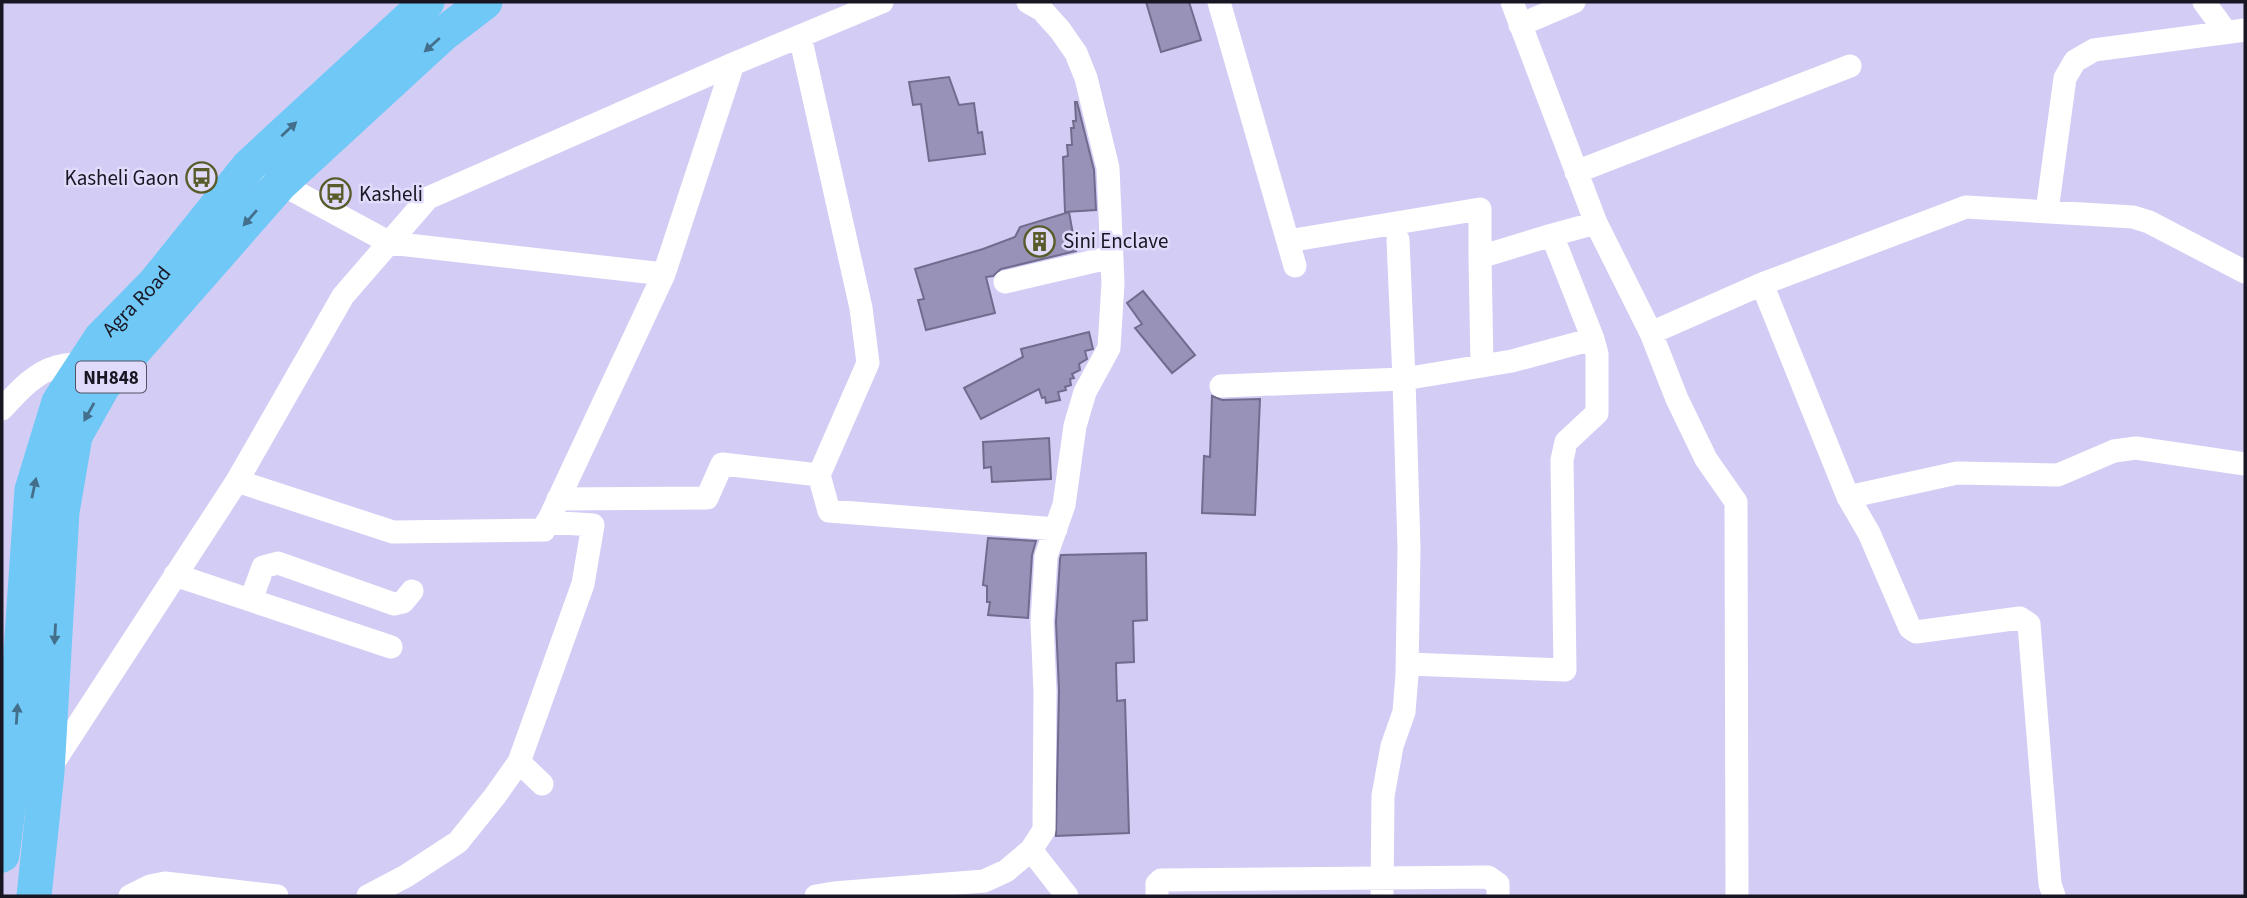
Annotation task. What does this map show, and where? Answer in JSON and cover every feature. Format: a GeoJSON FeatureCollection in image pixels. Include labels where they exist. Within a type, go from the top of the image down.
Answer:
{"type":"FeatureCollection","features":[{"type":"Feature","properties":{"kind":"highway","name":"Agra Road"},"geometry":{"type":"LineString","coordinates":[[2,855],[5,807],[30,771],[11,673],[32,490],[59,402],[101,338],[155,283],[249,166],[426,2]]}},
{"type":"Feature","properties":{"kind":"highway","name":"NH848"},"geometry":{"type":"LineString","coordinates":[[34,896],[30,771],[62,512],[75,436],[103,386],[281,183],[443,34],[485,2]]}},
{"type":"Feature","properties":{"kind":"street"},"geometry":{"type":"LineString","coordinates":[[30,771],[175,575],[237,481],[343,296],[428,198],[733,64],[882,2]]}},
{"type":"Feature","properties":{"kind":"street"},"geometry":{"type":"LineString","coordinates":[[828,895],[984,881],[1006,871],[1031,850],[1044,830],[1045,692],[1042,622],[1046,556],[1064,505],[1075,426],[1085,392],[1109,348],[1113,284],[1108,168],[1086,78],[1076,53],[1060,30],[1042,10],[1028,2]]}},
{"type":"Feature","properties":{"kind":"street"},"geometry":{"type":"LineString","coordinates":[[1219,2],[1295,266]]}},
{"type":"Feature","properties":{"kind":"street"},"geometry":{"type":"LineString","coordinates":[[1512,2],[1596,223],[1651,332],[1706,459],[1736,502],[1737,896]]}},
{"type":"Feature","properties":{"kind":"street"},"geometry":{"type":"LineString","coordinates":[[1520,25],[1574,2]]}},
{"type":"Feature","properties":{"kind":"street"},"geometry":{"type":"LineString","coordinates":[[2204,2],[2235,31]]}},
{"type":"Feature","properties":{"kind":"street"},"geometry":{"type":"LineString","coordinates":[[2047,211],[2065,78],[2075,61],[2094,50],[2235,31]]}},
{"type":"Feature","properties":{"kind":"street"},"geometry":{"type":"LineString","coordinates":[[800,36],[861,308],[867,363],[819,475],[828,511],[1056,529]]}},
{"type":"Feature","properties":{"kind":"street"},"geometry":{"type":"LineString","coordinates":[[237,481],[393,532],[544,530],[664,274],[733,64]]}},
{"type":"Feature","properties":{"kind":"street"},"geometry":{"type":"LineString","coordinates":[[1576,172],[1850,66]]}},
{"type":"Feature","properties":{"kind":"street"},"geometry":{"type":"LineString","coordinates":[[249,166],[390,243],[664,274]]}},
{"type":"Feature","properties":{"kind":"street"},"geometry":{"type":"LineString","coordinates":[[1651,332],[1762,284],[1966,207],[2133,217],[2149,222],[2245,272]]}},
{"type":"Feature","properties":{"kind":"street"},"geometry":{"type":"LineString","coordinates":[[1288,241],[1480,209],[1482,366]]}},
{"type":"Feature","properties":{"kind":"street"},"geometry":{"type":"LineString","coordinates":[[1480,257],[1596,223]]}},
{"type":"Feature","properties":{"kind":"street"},"geometry":{"type":"LineString","coordinates":[[1408,664],[1565,670],[1562,460],[1566,442],[1597,413],[1597,354],[1552,235]]}},
{"type":"Feature","properties":{"kind":"street"},"geometry":{"type":"LineString","coordinates":[[1382,887],[1382,796],[1392,746],[1404,712],[1408,664],[1409,548],[1398,240]]}},
{"type":"Feature","properties":{"kind":"street"},"geometry":{"type":"LineString","coordinates":[[1005,282],[1112,257]]}},
{"type":"Feature","properties":{"kind":"street"},"geometry":{"type":"LineString","coordinates":[[1762,284],[1848,497],[1869,533],[1910,628],[1916,632],[2020,618],[2029,624],[2050,884],[2054,896]]}},
{"type":"Feature","properties":{"kind":"street"},"geometry":{"type":"LineString","coordinates":[[1221,386],[1404,379],[1512,362],[1593,340]]}},
{"type":"Feature","properties":{"kind":"street"},"geometry":{"type":"LineString","coordinates":[[2,409],[22,387],[44,372],[55,367],[85,363]]}},
{"type":"Feature","properties":{"kind":"street"},"geometry":{"type":"LineString","coordinates":[[1848,497],[1957,473],[2058,475],[2114,451],[2136,448],[2245,464]]}},
{"type":"Feature","properties":{"kind":"street"},"geometry":{"type":"LineString","coordinates":[[558,499],[707,498],[722,464],[819,475]]}},
{"type":"Feature","properties":{"kind":"street"},"geometry":{"type":"LineString","coordinates":[[368,896],[406,876],[458,842],[519,762],[583,584],[593,525],[547,522]]}},
{"type":"Feature","properties":{"kind":"street"},"geometry":{"type":"LineString","coordinates":[[251,600],[263,567],[278,563],[394,604],[403,602],[412,591]]}},
{"type":"Feature","properties":{"kind":"street"},"geometry":{"type":"LineString","coordinates":[[175,575],[391,647]]}},
{"type":"Feature","properties":{"kind":"street"},"geometry":{"type":"LineString","coordinates":[[519,762],[542,784]]}},
{"type":"Feature","properties":{"kind":"street"},"geometry":{"type":"LineString","coordinates":[[1031,850],[1067,896]]}},
{"type":"Feature","properties":{"kind":"street"},"geometry":{"type":"LineString","coordinates":[[1157,896],[1157,884],[1161,880],[1382,887],[1488,877],[1498,884],[1498,896]]}},
{"type":"Feature","properties":{"kind":"street"},"geometry":{"type":"LineString","coordinates":[[130,896],[149,886],[165,883],[277,896]]}},
{"type":"Feature","properties":{"kind":"building"},"geometry":{"type":"Polygon","coordinates":[[[1146,2],[1189,2],[1201,40],[1161,52],[1146,2]]]}},
{"type":"Feature","properties":{"kind":"building"},"geometry":{"type":"Polygon","coordinates":[[[949,77],[959,105],[974,103],[978,133],[982,132],[985,154],[929,161],[921,104],[913,105],[909,82],[949,77]]]}},
{"type":"Feature","properties":{"kind":"building"},"geometry":{"type":"Polygon","coordinates":[[[1075,102],[1094,170],[1096,210],[1065,212],[1063,157],[1068,156],[1067,145],[1072,145],[1071,128],[1074,128],[1073,121],[1076,121],[1075,102]]]}},
{"type":"Feature","properties":{"kind":"building"},"geometry":{"type":"Polygon","coordinates":[[[1069,212],[1076,251],[1001,269],[993,276],[986,277],[995,313],[926,330],[918,300],[924,299],[915,269],[983,249],[1015,237],[1020,227],[1069,212]]]}},
{"type":"Feature","properties":{"kind":"building"},"geometry":{"type":"Polygon","coordinates":[[[1143,291],[1195,355],[1172,373],[1135,328],[1142,324],[1127,303],[1143,291]]]}},
{"type":"Feature","properties":{"kind":"building"},"geometry":{"type":"Polygon","coordinates":[[[1089,332],[1093,349],[1085,351],[1087,359],[1079,364],[1080,370],[1072,374],[1074,378],[1070,379],[1071,385],[1058,392],[1060,400],[1046,403],[1039,389],[981,419],[964,388],[1023,357],[1021,349],[1089,332]]]}},
{"type":"Feature","properties":{"kind":"building"},"geometry":{"type":"Polygon","coordinates":[[[1212,396],[1222,400],[1260,399],[1255,515],[1202,513],[1204,456],[1210,457],[1212,396]]]}},
{"type":"Feature","properties":{"kind":"building"},"geometry":{"type":"Polygon","coordinates":[[[1049,438],[1051,479],[992,482],[991,467],[984,468],[983,442],[1049,438]]]}},
{"type":"Feature","properties":{"kind":"building"},"geometry":{"type":"Polygon","coordinates":[[[988,538],[1036,541],[1032,555],[1028,618],[988,615],[990,602],[987,602],[987,586],[983,585],[988,538]]]}},
{"type":"Feature","properties":{"kind":"building"},"geometry":{"type":"Polygon","coordinates":[[[1146,553],[1147,620],[1133,621],[1134,662],[1116,663],[1117,701],[1125,700],[1129,833],[1056,836],[1059,691],[1056,622],[1061,555],[1146,553]]]}},
{"type":"Feature","properties":{"kind":"place","name":"Kasheli Gaon"},"geometry":{"type":"Point","coordinates":[202,178]}},
{"type":"Feature","properties":{"kind":"place","name":"Kasheli"},"geometry":{"type":"Point","coordinates":[336,194]}},
{"type":"Feature","properties":{"kind":"place","name":"Sini Enclave"},"geometry":{"type":"Point","coordinates":[1040,241]}}]}
